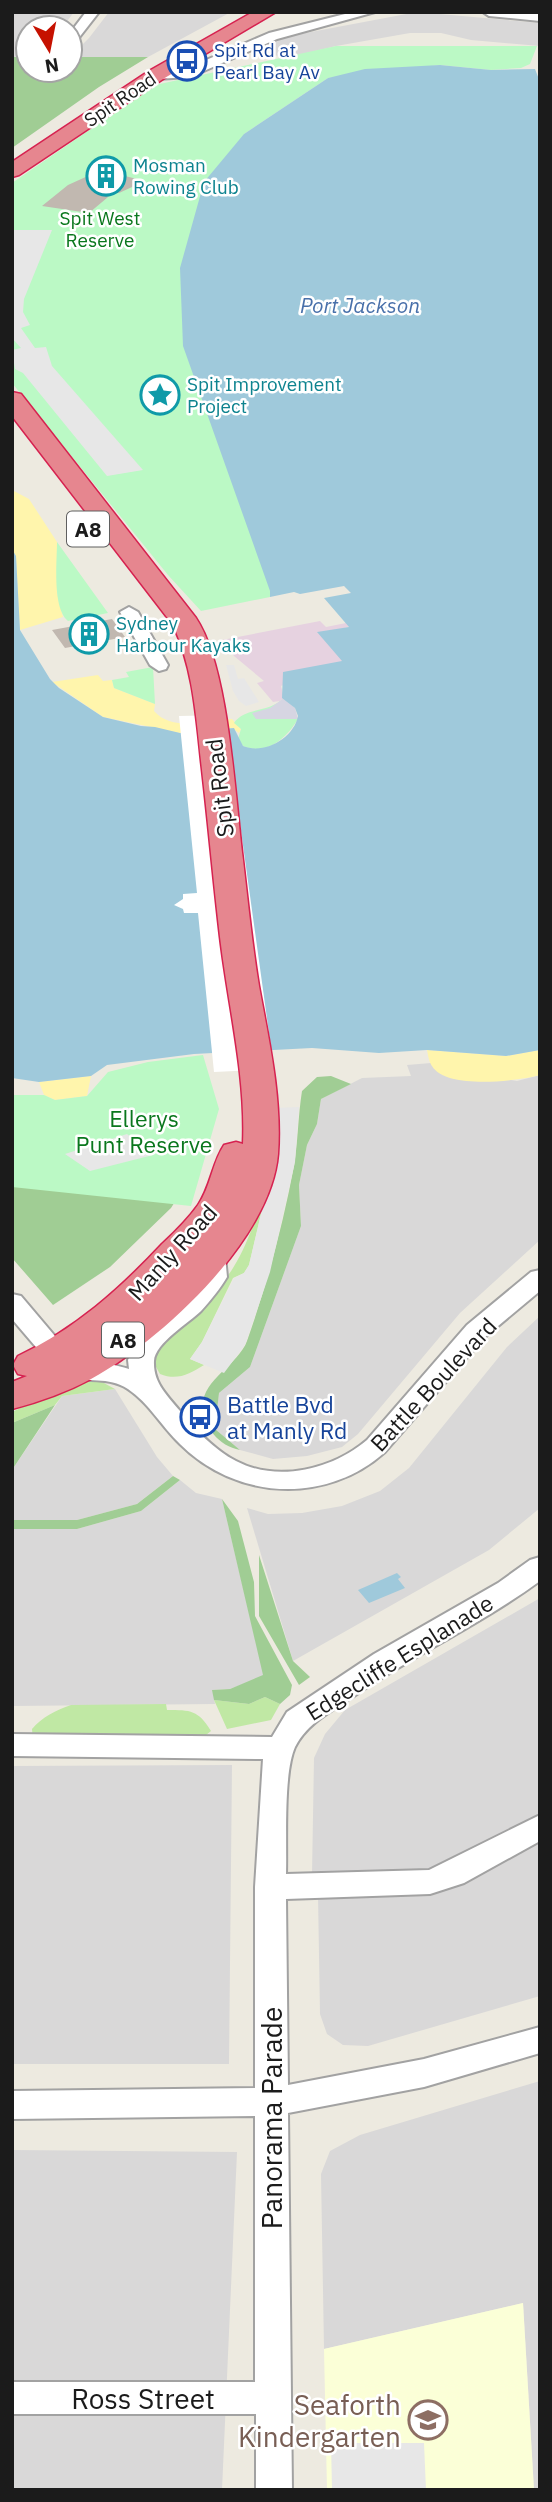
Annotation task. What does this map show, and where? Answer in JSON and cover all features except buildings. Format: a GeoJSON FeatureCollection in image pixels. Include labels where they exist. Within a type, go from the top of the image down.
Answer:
{"type":"FeatureCollection","features":[{"type":"Feature","properties":{"kind":"highway","name":"Spit Road"},"geometry":{"type":"LineString","coordinates":[[12,159],[127,80],[246,12]]}},
{"type":"Feature","properties":{"kind":"highway","name":"Spit Road"},"geometry":{"type":"LineString","coordinates":[[12,171],[156,75],[267,12]]}},
{"type":"Feature","properties":{"kind":"highway","name":"Spit Road"},"geometry":{"type":"LineString","coordinates":[[12,399],[186,624],[203,667],[206,852],[261,1145],[257,1176],[242,1214],[222,1244]]}},
{"type":"Feature","properties":{"kind":"highway","name":"Spit Road"},"geometry":{"type":"LineString","coordinates":[[12,431],[161,628],[202,716]]}},
{"type":"Feature","properties":{"kind":"highway","name":"Manly Road"},"geometry":{"type":"LineString","coordinates":[[12,1374],[66,1363],[186,1242],[219,1202],[232,1174],[237,1149],[245,1070]]}},
{"type":"Feature","properties":{"kind":"highway","name":"Manly Road"},"geometry":{"type":"LineString","coordinates":[[12,1396],[66,1363],[152,1318],[222,1244]]}},
{"type":"Feature","properties":{"kind":"street"},"geometry":{"type":"LineString","coordinates":[[156,75],[185,74],[273,36],[369,12]]}},
{"type":"Feature","properties":{"kind":"street"},"geometry":{"type":"LineString","coordinates":[[489,12],[540,17]]}},
{"type":"Feature","properties":{"kind":"street"},"geometry":{"type":"LineString","coordinates":[[129,612],[159,665]]}},
{"type":"Feature","properties":{"kind":"street"},"geometry":{"type":"LineString","coordinates":[[145,1387],[141,1360],[145,1346],[192,1305],[215,1278],[222,1244]]}},
{"type":"Feature","properties":{"kind":"street","name":"Battle Boulevard"},"geometry":{"type":"LineString","coordinates":[[66,1363],[127,1375],[145,1387],[196,1445],[228,1469],[256,1477],[281,1479],[322,1476],[360,1461],[368,1454],[476,1331],[540,1278]]}},
{"type":"Feature","properties":{"kind":"street"},"geometry":{"type":"LineString","coordinates":[[12,1302],[66,1363]]}},
{"type":"Feature","properties":{"kind":"street","name":"Edgecliffe Esplanade"},"geometry":{"type":"LineString","coordinates":[[280,1748],[297,1720],[384,1661],[508,1590],[540,1567]]}},
{"type":"Feature","properties":{"kind":"street"},"geometry":{"type":"LineString","coordinates":[[12,1745],[280,1748]]}},
{"type":"Feature","properties":{"kind":"street","name":"Panorama Parade"},"geometry":{"type":"LineString","coordinates":[[274,2490],[270,1886],[275,1768],[280,1748]]}},
{"type":"Feature","properties":{"kind":"street"},"geometry":{"type":"LineString","coordinates":[[270,1886],[430,1882],[453,1874],[540,1827]]}},
{"type":"Feature","properties":{"kind":"street"},"geometry":{"type":"LineString","coordinates":[[12,2105],[271,2102],[424,2073],[540,2040]]}},
{"type":"Feature","properties":{"kind":"street","name":"Ross Street"},"geometry":{"type":"LineString","coordinates":[[12,2398],[273,2398]]}},
{"type":"Feature","properties":{"kind":"shaded area"},"geometry":{"type":"Polygon","coordinates":[[[12,12],[74,12],[14,14],[12,58],[12,12]]]}},
{"type":"Feature","properties":{"kind":"shaded area"},"geometry":{"type":"Polygon","coordinates":[[[109,12],[231,12],[148,57],[84,57],[84,43],[109,12]]]}},
{"type":"Feature","properties":{"kind":"shaded area"},"geometry":{"type":"Polygon","coordinates":[[[417,12],[540,23],[540,46],[471,40],[441,33],[410,33],[295,56],[253,55],[279,38],[417,12]]]}},
{"type":"Feature","properties":{"kind":"shaded area"},"geometry":{"type":"Polygon","coordinates":[[[12,230],[52,230],[24,299],[23,312],[30,325],[21,328],[35,348],[46,347],[52,366],[143,470],[107,476],[23,373],[15,369],[12,350],[21,348],[12,338],[12,230]]]}},
{"type":"Feature","properties":{"kind":"shaded area"},"geometry":{"type":"Polygon","coordinates":[[[320,621],[326,627],[346,623],[349,627],[330,631],[343,661],[281,686],[284,698],[280,701],[273,702],[257,683],[264,681],[234,656],[222,640],[320,621]]]}},
{"type":"Feature","properties":{"kind":"shaded area"},"geometry":{"type":"Polygon","coordinates":[[[226,665],[234,665],[238,679],[244,678],[259,702],[246,706],[239,701],[233,691],[226,665]]]}},
{"type":"Feature","properties":{"kind":"shaded area"},"geometry":{"type":"Polygon","coordinates":[[[284,698],[295,708],[298,719],[256,719],[252,713],[270,708],[284,698]]]}},
{"type":"Feature","properties":{"kind":"shaded area"},"geometry":{"type":"Polygon","coordinates":[[[431,1063],[432,1066],[517,1081],[540,1075],[540,1240],[460,1313],[358,1434],[342,1447],[307,1456],[273,1459],[240,1450],[215,1429],[219,1393],[250,1367],[301,1226],[299,1185],[307,1145],[317,1124],[321,1099],[362,1078],[411,1076],[407,1065],[431,1063]]]}},
{"type":"Feature","properties":{"kind":"shaded area"},"geometry":{"type":"Polygon","coordinates":[[[299,1107],[295,1162],[270,1272],[245,1345],[224,1373],[190,1359],[202,1342],[234,1278],[244,1273],[249,1265],[272,1167],[275,1108],[299,1107]]]}},
{"type":"Feature","properties":{"kind":"shaded area"},"geometry":{"type":"Polygon","coordinates":[[[127,1134],[153,1155],[90,1171],[65,1154],[127,1134]]]}},
{"type":"Feature","properties":{"kind":"shaded area"},"geometry":{"type":"Polygon","coordinates":[[[540,1316],[540,1508],[489,1550],[293,1661],[247,1508],[268,1514],[302,1513],[342,1506],[380,1491],[409,1468],[507,1347],[540,1316]]]}},
{"type":"Feature","properties":{"kind":"shaded area"},"geometry":{"type":"Polygon","coordinates":[[[115,1389],[157,1457],[173,1476],[137,1504],[77,1520],[12,1520],[12,1470],[62,1396],[115,1389]]]}},
{"type":"Feature","properties":{"kind":"shaded area"},"geometry":{"type":"Polygon","coordinates":[[[180,1480],[196,1493],[222,1499],[264,1676],[230,1689],[213,1690],[215,1704],[12,1706],[12,1529],[77,1529],[141,1511],[180,1480]]]}},
{"type":"Feature","properties":{"kind":"shaded area"},"geometry":{"type":"Polygon","coordinates":[[[540,1598],[540,1815],[421,1874],[312,1875],[314,1758],[325,1734],[345,1710],[540,1598]]]}},
{"type":"Feature","properties":{"kind":"shaded area"},"geometry":{"type":"Polygon","coordinates":[[[232,1765],[229,2064],[12,2064],[12,1766],[232,1765]]]}},
{"type":"Feature","properties":{"kind":"shaded area"},"geometry":{"type":"Polygon","coordinates":[[[540,1841],[540,1996],[368,2046],[343,2045],[327,2034],[320,2014],[318,1895],[431,1896],[540,1841]]]}},
{"type":"Feature","properties":{"kind":"shaded area"},"geometry":{"type":"Polygon","coordinates":[[[540,2081],[540,2490],[534,2490],[523,2303],[324,2349],[321,2174],[330,2151],[360,2135],[540,2081]]]}},
{"type":"Feature","properties":{"kind":"shaded area"},"geometry":{"type":"Polygon","coordinates":[[[12,2150],[237,2152],[222,2490],[12,2490],[12,2150]]]}},
{"type":"Feature","properties":{"kind":"shaded area","name":"Seaforth Kindergarten"},"geometry":{"type":"Polygon","coordinates":[[[523,2303],[534,2490],[327,2490],[324,2349],[523,2303]]]}},
{"type":"Feature","properties":{"kind":"shaded area"},"geometry":{"type":"Polygon","coordinates":[[[331,2443],[424,2443],[426,2490],[332,2490],[331,2443]]]}},
{"type":"Feature","properties":{"kind":"green space","name":"Spit West Reserve"},"geometry":{"type":"Polygon","coordinates":[[[336,46],[537,46],[530,64],[521,68],[491,70],[440,65],[328,78],[244,134],[270,597],[201,611],[168,575],[12,383],[12,183],[155,85],[336,46]]]}},
{"type":"Feature","properties":{"kind":"green space"},"geometry":{"type":"Polygon","coordinates":[[[12,57],[14,84],[84,84],[84,57],[148,57],[99,87],[12,148],[12,57]]]}},
{"type":"Feature","properties":{"kind":"green space"},"geometry":{"type":"Polygon","coordinates":[[[57,542],[108,613],[68,621],[63,615],[56,584],[57,542]]]}},
{"type":"Feature","properties":{"kind":"green space"},"geometry":{"type":"Polygon","coordinates":[[[153,667],[155,704],[114,688],[112,680],[129,677],[126,672],[153,667]]]}},
{"type":"Feature","properties":{"kind":"green space"},"geometry":{"type":"Polygon","coordinates":[[[284,698],[298,719],[288,733],[267,747],[251,749],[243,746],[238,739],[241,729],[234,723],[244,714],[271,706],[284,698]]]}},
{"type":"Feature","properties":{"kind":"green space","name":"Ellerys Punt Reserve"},"geometry":{"type":"Polygon","coordinates":[[[203,1055],[219,1109],[191,1206],[12,1187],[12,1095],[44,1095],[55,1100],[87,1096],[108,1072],[148,1062],[203,1055]]]}},
{"type":"Feature","properties":{"kind":"green space"},"geometry":{"type":"Polygon","coordinates":[[[331,1076],[351,1084],[321,1099],[317,1124],[307,1145],[299,1185],[301,1226],[250,1367],[219,1393],[215,1429],[240,1450],[232,1448],[219,1440],[209,1428],[203,1405],[205,1396],[209,1387],[243,1350],[261,1298],[290,1188],[302,1091],[317,1077],[331,1076]]]}},
{"type":"Feature","properties":{"kind":"green space"},"geometry":{"type":"Polygon","coordinates":[[[12,1132],[198,1165],[171,1208],[110,1267],[53,1305],[12,1258],[12,1132]]]}},
{"type":"Feature","properties":{"kind":"green space"},"geometry":{"type":"Polygon","coordinates":[[[272,1167],[249,1265],[244,1273],[233,1278],[202,1342],[190,1359],[204,1365],[183,1376],[160,1374],[151,1358],[152,1346],[206,1300],[233,1268],[251,1231],[272,1167]]]}},
{"type":"Feature","properties":{"kind":"green space"},"geometry":{"type":"Polygon","coordinates":[[[89,1379],[115,1389],[62,1396],[55,1405],[12,1423],[12,1412],[79,1380],[89,1379]]]}},
{"type":"Feature","properties":{"kind":"green space"},"geometry":{"type":"Polygon","coordinates":[[[55,1405],[12,1470],[12,1423],[55,1405]]]}},
{"type":"Feature","properties":{"kind":"green space"},"geometry":{"type":"Polygon","coordinates":[[[173,1476],[180,1480],[141,1511],[77,1529],[12,1529],[12,1520],[77,1520],[137,1504],[173,1476]]]}},
{"type":"Feature","properties":{"kind":"green space"},"geometry":{"type":"Polygon","coordinates":[[[222,1499],[238,1521],[254,1582],[255,1616],[292,1685],[290,1695],[280,1704],[265,1697],[249,1704],[214,1700],[212,1690],[230,1689],[263,1675],[222,1499]]]}},
{"type":"Feature","properties":{"kind":"green space"},"geometry":{"type":"Polygon","coordinates":[[[259,1555],[293,1661],[310,1677],[299,1685],[259,1616],[259,1555]]]}},
{"type":"Feature","properties":{"kind":"green space"},"geometry":{"type":"Polygon","coordinates":[[[265,1697],[280,1704],[271,1720],[227,1729],[214,1700],[249,1704],[265,1697]]]}},
{"type":"Feature","properties":{"kind":"green space"},"geometry":{"type":"Polygon","coordinates":[[[166,1704],[167,1710],[188,1711],[198,1715],[211,1731],[201,1739],[33,1740],[32,1729],[36,1725],[50,1714],[71,1705],[166,1704]]]}},
{"type":"Feature","properties":{"kind":"sand"},"geometry":{"type":"Polygon","coordinates":[[[12,490],[29,499],[57,542],[57,592],[63,617],[20,630],[16,557],[12,549],[12,490]]]}},
{"type":"Feature","properties":{"kind":"sand"},"geometry":{"type":"Polygon","coordinates":[[[98,675],[103,681],[112,680],[114,688],[155,704],[154,711],[170,721],[191,724],[232,719],[241,729],[239,733],[232,728],[180,733],[103,717],[52,682],[98,675]]]}},
{"type":"Feature","properties":{"kind":"sand"},"geometry":{"type":"Polygon","coordinates":[[[427,1050],[506,1056],[540,1050],[540,1075],[483,1082],[452,1078],[440,1074],[432,1066],[427,1050]]]}},
{"type":"Feature","properties":{"kind":"sand"},"geometry":{"type":"Polygon","coordinates":[[[91,1076],[87,1096],[55,1100],[44,1095],[39,1082],[91,1076]]]}},
{"type":"Feature","properties":{"kind":"water","name":"Port Jackson"},"geometry":{"type":"Polygon","coordinates":[[[440,65],[491,70],[535,69],[540,82],[540,1050],[506,1056],[427,1050],[379,1053],[312,1048],[194,1054],[107,1065],[91,1076],[39,1082],[12,1078],[12,549],[16,556],[20,630],[50,679],[103,717],[180,733],[234,728],[243,746],[251,748],[277,743],[291,731],[298,716],[295,708],[282,698],[283,672],[342,661],[317,632],[349,627],[324,598],[351,593],[344,586],[270,597],[183,346],[180,268],[204,182],[244,134],[328,78],[365,69],[440,65]]]}},
{"type":"Feature","properties":{"kind":"water"},"geometry":{"type":"Polygon","coordinates":[[[397,1573],[405,1588],[369,1603],[358,1590],[397,1573]]]}},
{"type":"Feature","properties":{"kind":"pier"},"geometry":{"type":"Polygon","coordinates":[[[225,715],[274,1069],[214,1072],[198,913],[184,913],[183,909],[174,905],[183,899],[183,894],[197,893],[179,716],[225,715]]]}},
{"type":"Feature","properties":{"kind":"place","name":"Spit Rd at Pearl Bay Av"},"geometry":{"type":"Point","coordinates":[187,61]}},
{"type":"Feature","properties":{"kind":"place","name":"Mosman Rowing Club"},"geometry":{"type":"Point","coordinates":[106,176]}},
{"type":"Feature","properties":{"kind":"place","name":"Spit Improvement Project"},"geometry":{"type":"Point","coordinates":[160,395]}},
{"type":"Feature","properties":{"kind":"place","name":"Sydney Harbour Kayaks"},"geometry":{"type":"Point","coordinates":[89,634]}},
{"type":"Feature","properties":{"kind":"place","name":"Battle Bvd at Manly Rd"},"geometry":{"type":"Point","coordinates":[200,1417]}},
{"type":"Feature","properties":{"kind":"place","name":"Seaforth Kindergarten"},"geometry":{"type":"Point","coordinates":[428,2420]}}]}
